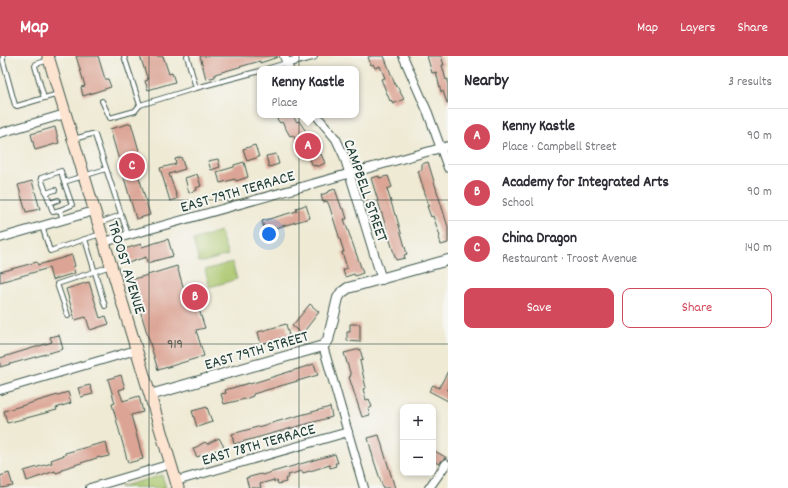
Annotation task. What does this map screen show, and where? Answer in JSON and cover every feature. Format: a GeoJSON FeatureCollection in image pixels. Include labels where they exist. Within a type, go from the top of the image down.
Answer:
{"type":"FeatureCollection","features":[{"type":"Feature","properties":{"kind":"main road","name":"TROOST AVENUE"},"geometry":{"type":"LineString","coordinates":[[48,58],[177,484]]}},
{"type":"Feature","properties":{"kind":"street"},"geometry":{"type":"LineString","coordinates":[[286,63],[313,56]]}},
{"type":"Feature","properties":{"kind":"street"},"geometry":{"type":"LineString","coordinates":[[403,56],[445,147],[448,168]]}},
{"type":"Feature","properties":{"kind":"street"},"geometry":{"type":"LineString","coordinates":[[0,133],[65,114]]}},
{"type":"Feature","properties":{"kind":"street","name":"CAMPBELL STREET"},"geometry":{"type":"LineString","coordinates":[[318,118],[336,140],[344,156],[382,280]]}},
{"type":"Feature","properties":{"kind":"street","name":"EAST 79TH TERRACE"},"geometry":{"type":"LineString","coordinates":[[101,233],[128,235],[445,147]]}},
{"type":"Feature","properties":{"kind":"street"},"geometry":{"type":"LineString","coordinates":[[0,238],[94,211]]}},
{"type":"Feature","properties":{"kind":"street","name":"EAST 79TH STREET"},"geometry":{"type":"LineString","coordinates":[[150,395],[323,346],[328,340],[338,298],[341,293],[348,288],[382,280],[448,260]]}},
{"type":"Feature","properties":{"kind":"street"},"geometry":{"type":"LineString","coordinates":[[323,346],[364,488]]}},
{"type":"Feature","properties":{"kind":"street"},"geometry":{"type":"LineString","coordinates":[[0,390],[136,350]]}},
{"type":"Feature","properties":{"kind":"street","name":"EAST 78TH TERRACE"},"geometry":{"type":"LineString","coordinates":[[177,484],[348,432]]}},
{"type":"Feature","properties":{"kind":"street"},"geometry":{"type":"LineString","coordinates":[[90,488],[171,464]]}},
{"type":"Feature","properties":{"kind":"street"},"geometry":{"type":"LineString","coordinates":[[429,488],[446,464]]}},
{"type":"Feature","properties":{"kind":"lane"},"geometry":{"type":"LineString","coordinates":[[3,56],[15,105],[17,106],[59,93]]}},
{"type":"Feature","properties":{"kind":"lane"},"geometry":{"type":"LineString","coordinates":[[124,56],[140,105]]}},
{"type":"Feature","properties":{"kind":"lane"},"geometry":{"type":"LineString","coordinates":[[187,56],[196,88]]}},
{"type":"Feature","properties":{"kind":"lane"},"geometry":{"type":"LineString","coordinates":[[44,98],[35,66],[48,58]]}},
{"type":"Feature","properties":{"kind":"lane"},"geometry":{"type":"LineString","coordinates":[[276,66],[286,63]]}},
{"type":"Feature","properties":{"kind":"lane"},"geometry":{"type":"LineString","coordinates":[[102,101],[110,118],[135,111],[140,105],[257,72]]}},
{"type":"Feature","properties":{"kind":"lane"},"geometry":{"type":"LineString","coordinates":[[73,139],[92,134],[95,135],[128,235]]}},
{"type":"Feature","properties":{"kind":"lane"},"geometry":{"type":"LineString","coordinates":[[65,185],[84,176],[106,169]]}},
{"type":"Feature","properties":{"kind":"lane"},"geometry":{"type":"LineString","coordinates":[[61,171],[65,185],[72,205],[53,212],[41,178],[61,171]]}},
{"type":"Feature","properties":{"kind":"lane"},"geometry":{"type":"LineString","coordinates":[[46,193],[55,190]]}},
{"type":"Feature","properties":{"kind":"lane"},"geometry":{"type":"LineString","coordinates":[[50,203],[58,200]]}},
{"type":"Feature","properties":{"kind":"lane"},"geometry":{"type":"LineString","coordinates":[[60,210],[63,220]]}},
{"type":"Feature","properties":{"kind":"lane"},"geometry":{"type":"LineString","coordinates":[[42,226],[50,251],[101,233],[122,215]]}},
{"type":"Feature","properties":{"kind":"lane"},"geometry":{"type":"LineString","coordinates":[[85,239],[105,306]]}},
{"type":"Feature","properties":{"kind":"lane"},"geometry":{"type":"LineString","coordinates":[[68,316],[57,284],[111,266]]}},
{"type":"Feature","properties":{"kind":"green space"},"geometry":{"type":"Polygon","coordinates":[[[220,231],[228,255],[199,262],[193,240],[220,231]]]}},
{"type":"Feature","properties":{"kind":"green space"},"geometry":{"type":"Polygon","coordinates":[[[232,262],[237,279],[210,287],[205,270],[232,262]]]}},
{"type":"Feature","properties":{"kind":"green space"},"geometry":{"type":"Polygon","coordinates":[[[162,475],[166,488],[120,487],[162,475]]]}},
{"type":"Feature","properties":{"kind":"building"},"geometry":{"type":"Polygon","coordinates":[[[76,56],[98,56],[105,79],[108,79],[111,87],[83,96],[81,87],[85,86],[76,56]]]}},
{"type":"Feature","properties":{"kind":"building"},"geometry":{"type":"Polygon","coordinates":[[[140,56],[163,56],[169,74],[172,73],[175,82],[148,90],[145,81],[148,80],[140,56]]]}},
{"type":"Feature","properties":{"kind":"building"},"geometry":{"type":"Polygon","coordinates":[[[200,56],[278,57],[215,74],[215,77],[206,79],[200,56]]]}},
{"type":"Feature","properties":{"kind":"building"},"geometry":{"type":"Polygon","coordinates":[[[384,56],[396,87],[397,86],[404,99],[393,104],[391,100],[390,101],[381,79],[385,78],[380,66],[375,68],[373,64],[371,65],[368,57],[384,56]]]}},
{"type":"Feature","properties":{"kind":"building"},"geometry":{"type":"Polygon","coordinates":[[[427,56],[441,56],[446,80],[448,79],[448,103],[443,91],[441,92],[436,72],[432,73],[427,56]]]}},
{"type":"Feature","properties":{"kind":"building"},"geometry":{"type":"Polygon","coordinates":[[[276,118],[294,118],[297,122],[299,121],[309,136],[311,142],[313,141],[319,155],[321,154],[325,163],[317,167],[316,165],[313,166],[308,155],[306,156],[304,152],[301,153],[298,147],[300,147],[293,135],[290,136],[282,122],[280,123],[276,118]]]}},
{"type":"Feature","properties":{"kind":"building"},"geometry":{"type":"Polygon","coordinates":[[[131,123],[144,168],[137,170],[150,215],[136,219],[110,129],[131,123]]]}},
{"type":"Feature","properties":{"kind":"building"},"geometry":{"type":"Polygon","coordinates":[[[55,127],[59,143],[35,150],[31,134],[55,127]]]}},
{"type":"Feature","properties":{"kind":"building"},"geometry":{"type":"Polygon","coordinates":[[[255,145],[259,157],[247,161],[243,149],[255,145]]]}},
{"type":"Feature","properties":{"kind":"building"},"geometry":{"type":"Polygon","coordinates":[[[276,154],[279,164],[269,167],[266,156],[276,154]]]}},
{"type":"Feature","properties":{"kind":"building"},"geometry":{"type":"Polygon","coordinates":[[[181,157],[185,169],[169,174],[177,197],[177,199],[170,201],[160,168],[176,164],[175,159],[181,157]]]}},
{"type":"Feature","properties":{"kind":"building"},"geometry":{"type":"Polygon","coordinates":[[[218,159],[220,167],[211,170],[208,161],[218,159]]]}},
{"type":"Feature","properties":{"kind":"building"},"geometry":{"type":"Polygon","coordinates":[[[244,162],[248,177],[236,181],[235,179],[220,183],[217,172],[234,167],[234,165],[244,162]]]}},
{"type":"Feature","properties":{"kind":"building"},"geometry":{"type":"Polygon","coordinates":[[[428,162],[448,227],[448,243],[441,245],[440,236],[433,216],[431,217],[427,206],[429,206],[418,171],[422,170],[422,164],[428,162]]]}},
{"type":"Feature","properties":{"kind":"building"},"geometry":{"type":"Polygon","coordinates":[[[197,174],[201,186],[196,188],[197,190],[189,193],[185,178],[197,174]]]}},
{"type":"Feature","properties":{"kind":"building"},"geometry":{"type":"Polygon","coordinates":[[[379,176],[379,178],[388,176],[392,187],[387,189],[407,254],[404,255],[405,258],[396,260],[371,178],[379,176]]]}},
{"type":"Feature","properties":{"kind":"building"},"geometry":{"type":"Polygon","coordinates":[[[32,181],[40,209],[26,212],[18,185],[32,181]]]}},
{"type":"Feature","properties":{"kind":"building"},"geometry":{"type":"Polygon","coordinates":[[[335,189],[342,209],[344,209],[347,219],[344,219],[363,273],[355,276],[354,274],[345,277],[343,270],[347,268],[342,252],[344,252],[329,205],[327,201],[323,202],[321,195],[335,189]]]}},
{"type":"Feature","properties":{"kind":"building"},"geometry":{"type":"Polygon","coordinates":[[[306,205],[310,218],[265,231],[262,221],[297,211],[296,208],[306,205]]]}},
{"type":"Feature","properties":{"kind":"building"},"geometry":{"type":"Polygon","coordinates":[[[168,239],[173,256],[147,263],[146,257],[125,264],[121,250],[141,244],[142,247],[168,239]]]}},
{"type":"Feature","properties":{"kind":"building"},"geometry":{"type":"Polygon","coordinates":[[[72,255],[75,273],[52,280],[49,268],[0,282],[0,272],[37,262],[38,265],[72,255]]]}},
{"type":"Feature","properties":{"kind":"building"},"geometry":{"type":"Polygon","coordinates":[[[177,266],[187,300],[195,297],[205,328],[196,330],[204,356],[158,370],[131,280],[177,266]]]}},
{"type":"Feature","properties":{"kind":"building"},"geometry":{"type":"Polygon","coordinates":[[[89,282],[100,318],[106,316],[109,324],[90,330],[86,317],[75,320],[66,289],[89,282]]]}},
{"type":"Feature","properties":{"kind":"building"},"geometry":{"type":"Polygon","coordinates":[[[310,304],[319,312],[302,334],[292,326],[310,304]]]}},
{"type":"Feature","properties":{"kind":"building"},"geometry":{"type":"Polygon","coordinates":[[[286,324],[289,336],[261,344],[258,332],[286,324]]]}},
{"type":"Feature","properties":{"kind":"building"},"geometry":{"type":"Polygon","coordinates":[[[350,324],[360,324],[360,342],[347,341],[347,332],[350,332],[350,324]]]}},
{"type":"Feature","properties":{"kind":"building"},"geometry":{"type":"Polygon","coordinates":[[[59,335],[63,349],[0,367],[0,358],[52,342],[50,337],[59,335]]]}},
{"type":"Feature","properties":{"kind":"building"},"geometry":{"type":"Polygon","coordinates":[[[360,349],[363,360],[360,361],[366,388],[363,389],[366,400],[369,399],[372,407],[368,409],[370,415],[362,417],[349,377],[351,376],[344,353],[360,349]]]}},
{"type":"Feature","properties":{"kind":"building"},"geometry":{"type":"Polygon","coordinates":[[[314,364],[318,375],[253,394],[253,396],[245,399],[224,404],[221,394],[226,393],[225,390],[249,383],[250,384],[314,364]]]}},
{"type":"Feature","properties":{"kind":"building"},"geometry":{"type":"Polygon","coordinates":[[[448,371],[448,401],[429,391],[433,385],[439,388],[448,371]]]}},
{"type":"Feature","properties":{"kind":"building"},"geometry":{"type":"Polygon","coordinates":[[[121,375],[125,388],[119,390],[123,401],[139,396],[143,412],[131,415],[143,459],[128,463],[112,404],[115,403],[108,379],[121,375]]]}},
{"type":"Feature","properties":{"kind":"building"},"geometry":{"type":"Polygon","coordinates":[[[90,385],[93,394],[81,397],[78,388],[90,385]]]}},
{"type":"Feature","properties":{"kind":"building"},"geometry":{"type":"Polygon","coordinates":[[[68,392],[71,403],[56,408],[57,410],[7,423],[4,411],[68,392]]]}},
{"type":"Feature","properties":{"kind":"building"},"geometry":{"type":"Polygon","coordinates":[[[207,407],[212,422],[197,427],[192,411],[207,407]]]}},
{"type":"Feature","properties":{"kind":"building"},"geometry":{"type":"Polygon","coordinates":[[[330,407],[332,417],[234,444],[232,434],[330,407]]]}},
{"type":"Feature","properties":{"kind":"building"},"geometry":{"type":"Polygon","coordinates":[[[379,435],[395,488],[383,488],[374,461],[368,438],[379,435]]]}},
{"type":"Feature","properties":{"kind":"building"},"geometry":{"type":"Polygon","coordinates":[[[219,438],[224,447],[197,457],[193,449],[205,442],[207,444],[219,438]]]}},
{"type":"Feature","properties":{"kind":"building"},"geometry":{"type":"Polygon","coordinates":[[[106,442],[109,456],[100,457],[62,469],[62,471],[56,473],[55,471],[27,481],[24,471],[52,463],[51,460],[65,455],[65,453],[106,442]]]}},
{"type":"Feature","properties":{"kind":"building"},"geometry":{"type":"Polygon","coordinates":[[[436,452],[447,458],[443,459],[439,464],[436,462],[436,452]]]}},
{"type":"Feature","properties":{"kind":"building"},"geometry":{"type":"Polygon","coordinates":[[[335,454],[338,463],[335,463],[336,466],[330,468],[330,465],[303,473],[302,471],[288,475],[289,477],[285,479],[286,482],[278,484],[277,481],[274,482],[274,480],[260,484],[261,488],[249,488],[246,478],[262,475],[335,454]]]}},
{"type":"Feature","properties":{"kind":"building"},"geometry":{"type":"Polygon","coordinates":[[[9,473],[13,486],[1,488],[0,476],[9,473]]]}},
{"type":"Feature","properties":{"kind":"place","name":"Kenny Kastle"},"geometry":{"type":"Point","coordinates":[308,146]}},
{"type":"Feature","properties":{"kind":"place","name":"China Dragon"},"geometry":{"type":"Point","coordinates":[132,166]}},
{"type":"Feature","properties":{"kind":"place","name":"Academy for Integrated Arts"},"geometry":{"type":"Point","coordinates":[195,297]}}]}
